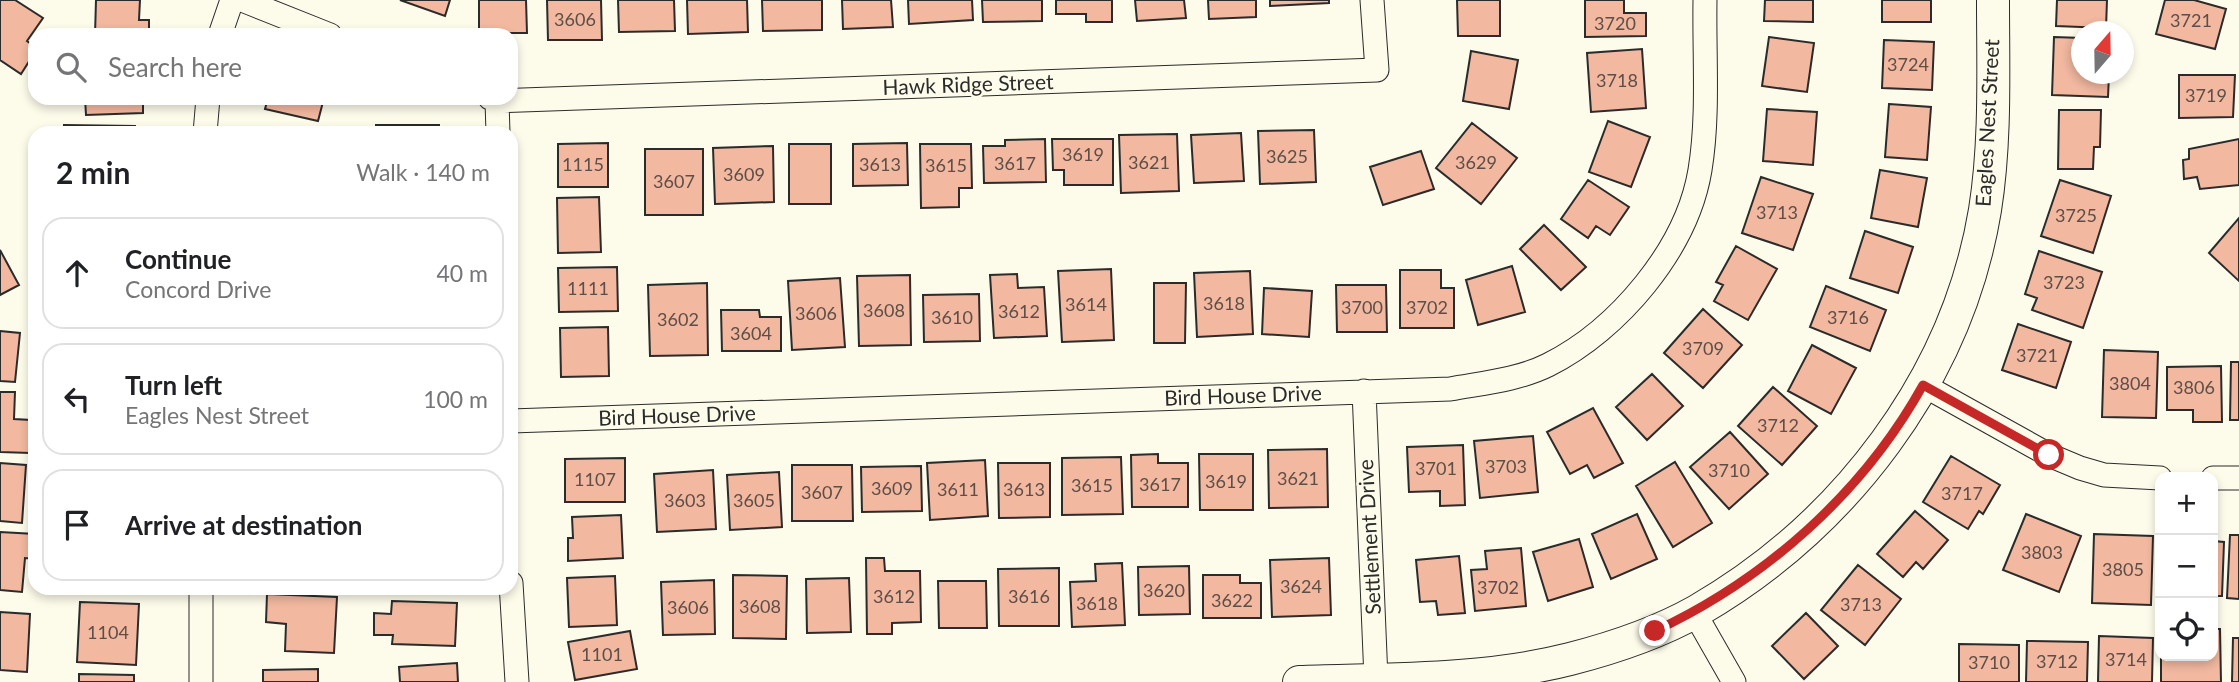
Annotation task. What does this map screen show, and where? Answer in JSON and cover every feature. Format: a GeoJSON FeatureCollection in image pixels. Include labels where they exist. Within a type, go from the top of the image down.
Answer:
{"type":"FeatureCollection","features":[{"type":"Feature","properties":{"kind":"street"},"geometry":{"type":"LineString","coordinates":[[222,28],[232,0]]}},
{"type":"Feature","properties":{"kind":"street"},"geometry":{"type":"LineString","coordinates":[[242,0],[312,28]]}},
{"type":"Feature","properties":{"kind":"street","name":"Hawk Ridge Street"},"geometry":{"type":"LineString","coordinates":[[518,98],[1377,70],[1372,0]]}},
{"type":"Feature","properties":{"kind":"street","name":"Bird House Drive"},"geometry":{"type":"LineString","coordinates":[[518,422],[1450,389],[1513,377],[1546,366],[1586,342],[1617,316],[1639,292],[1664,257],[1682,224],[1699,172],[1704,123],[1705,0]]}},
{"type":"Feature","properties":{"kind":"street","name":"Eagles Nest Street"},"geometry":{"type":"LineString","coordinates":[[1299,682],[1376,681],[1486,673],[1568,659],[1614,646],[1694,612],[1767,564],[1832,507],[1876,456],[1908,412],[1959,306],[1975,255],[1985,209],[1990,152],[1993,0]]}},
{"type":"Feature","properties":{"kind":"street"},"geometry":{"type":"LineString","coordinates":[[206,126],[207,105]]}},
{"type":"Feature","properties":{"kind":"street"},"geometry":{"type":"LineString","coordinates":[[494,105],[497,126]]}},
{"type":"Feature","properties":{"kind":"street"},"geometry":{"type":"LineString","coordinates":[[1923,385],[2049,455],[2080,468],[2104,475],[2155,478]]}},
{"type":"Feature","properties":{"kind":"street","name":"Settlement Drive"},"geometry":{"type":"LineString","coordinates":[[1364,391],[1376,681]]}},
{"type":"Feature","properties":{"kind":"street"},"geometry":{"type":"LineString","coordinates":[[2218,478],[2239,478]]}},
{"type":"Feature","properties":{"kind":"street"},"geometry":{"type":"LineString","coordinates":[[201,595],[201,682]]}},
{"type":"Feature","properties":{"kind":"street"},"geometry":{"type":"LineString","coordinates":[[512,595],[517,682]]}},
{"type":"Feature","properties":{"kind":"street"},"geometry":{"type":"LineString","coordinates":[[1694,612],[1734,682]]}},
{"type":"Feature","properties":{"kind":"building"},"geometry":{"type":"Polygon","coordinates":[[[0,0],[15,0],[43,18],[36,28],[28,28],[28,63],[21,74],[0,60],[0,0]]]}},
{"type":"Feature","properties":{"kind":"building"},"geometry":{"type":"Polygon","coordinates":[[[96,0],[140,0],[139,20],[149,20],[149,28],[95,28],[96,0]]]}},
{"type":"Feature","properties":{"kind":"building"},"geometry":{"type":"Polygon","coordinates":[[[400,0],[450,0],[445,16],[400,0]]]}},
{"type":"Feature","properties":{"kind":"building"},"geometry":{"type":"Polygon","coordinates":[[[479,0],[526,0],[527,33],[518,33],[518,28],[479,28],[479,0]]]}},
{"type":"Feature","properties":{"kind":"building"},"geometry":{"type":"Polygon","coordinates":[[[547,0],[601,0],[602,40],[548,40],[547,0]]]}},
{"type":"Feature","properties":{"kind":"building"},"geometry":{"type":"Polygon","coordinates":[[[618,0],[674,0],[675,31],[619,32],[618,0]]]}},
{"type":"Feature","properties":{"kind":"building"},"geometry":{"type":"Polygon","coordinates":[[[687,0],[747,0],[748,32],[688,34],[687,0]]]}},
{"type":"Feature","properties":{"kind":"building"},"geometry":{"type":"Polygon","coordinates":[[[762,0],[822,0],[822,30],[763,31],[762,0]]]}},
{"type":"Feature","properties":{"kind":"building"},"geometry":{"type":"Polygon","coordinates":[[[842,0],[891,0],[893,27],[843,29],[842,0]]]}},
{"type":"Feature","properties":{"kind":"building"},"geometry":{"type":"Polygon","coordinates":[[[908,0],[972,0],[973,20],[909,24],[908,0]]]}},
{"type":"Feature","properties":{"kind":"building"},"geometry":{"type":"Polygon","coordinates":[[[982,0],[1042,0],[1042,21],[983,22],[982,0]]]}},
{"type":"Feature","properties":{"kind":"building"},"geometry":{"type":"Polygon","coordinates":[[[1056,0],[1112,0],[1112,22],[1086,22],[1086,14],[1056,14],[1056,0]]]}},
{"type":"Feature","properties":{"kind":"building"},"geometry":{"type":"Polygon","coordinates":[[[1135,0],[1184,0],[1186,18],[1137,21],[1135,0]]]}},
{"type":"Feature","properties":{"kind":"building"},"geometry":{"type":"Polygon","coordinates":[[[1208,0],[1256,0],[1256,17],[1209,19],[1208,0]]]}},
{"type":"Feature","properties":{"kind":"building"},"geometry":{"type":"Polygon","coordinates":[[[1270,0],[1329,0],[1329,3],[1270,6],[1270,0]]]}},
{"type":"Feature","properties":{"kind":"building"},"geometry":{"type":"Polygon","coordinates":[[[1457,0],[1500,0],[1500,36],[1458,36],[1457,0]]]}},
{"type":"Feature","properties":{"kind":"building"},"geometry":{"type":"Polygon","coordinates":[[[1585,0],[1624,0],[1624,13],[1646,13],[1646,36],[1585,37],[1585,0]]]}},
{"type":"Feature","properties":{"kind":"building"},"geometry":{"type":"Polygon","coordinates":[[[1765,0],[1813,0],[1813,22],[1764,21],[1765,0]]]}},
{"type":"Feature","properties":{"kind":"building"},"geometry":{"type":"Polygon","coordinates":[[[1882,0],[1931,0],[1931,22],[1882,22],[1882,0]]]}},
{"type":"Feature","properties":{"kind":"building"},"geometry":{"type":"Polygon","coordinates":[[[2057,0],[2107,0],[2106,21],[2071,21],[2071,27],[2056,26],[2057,0]]]}},
{"type":"Feature","properties":{"kind":"building"},"geometry":{"type":"Polygon","coordinates":[[[2165,0],[2194,0],[2226,9],[2215,49],[2156,34],[2165,0]]]}},
{"type":"Feature","properties":{"kind":"building"},"geometry":{"type":"Polygon","coordinates":[[[1769,37],[1814,43],[1807,92],[1762,86],[1769,37]]]}},
{"type":"Feature","properties":{"kind":"building"},"geometry":{"type":"Polygon","coordinates":[[[2054,37],[2071,38],[2071,84],[2109,84],[2108,97],[2052,95],[2054,37]]]}},
{"type":"Feature","properties":{"kind":"building"},"geometry":{"type":"Polygon","coordinates":[[[1884,40],[1934,42],[1932,90],[1882,88],[1884,40]]]}},
{"type":"Feature","properties":{"kind":"building"},"geometry":{"type":"Polygon","coordinates":[[[1642,49],[1646,108],[1591,112],[1587,53],[1642,49]]]}},
{"type":"Feature","properties":{"kind":"building"},"geometry":{"type":"Polygon","coordinates":[[[1471,51],[1518,60],[1509,109],[1463,101],[1471,51]]]}},
{"type":"Feature","properties":{"kind":"building"},"geometry":{"type":"Polygon","coordinates":[[[2179,75],[2235,75],[2233,117],[2179,118],[2179,75]]]}},
{"type":"Feature","properties":{"kind":"building"},"geometry":{"type":"Polygon","coordinates":[[[1889,104],[1931,107],[1927,160],[1885,157],[1889,104]]]}},
{"type":"Feature","properties":{"kind":"building"},"geometry":{"type":"Polygon","coordinates":[[[85,105],[143,105],[143,113],[86,115],[85,105]]]}},
{"type":"Feature","properties":{"kind":"building"},"geometry":{"type":"Polygon","coordinates":[[[266,105],[322,105],[318,121],[265,109],[266,105]]]}},
{"type":"Feature","properties":{"kind":"building"},"geometry":{"type":"Polygon","coordinates":[[[1767,109],[1817,112],[1813,165],[1763,161],[1767,109]]]}},
{"type":"Feature","properties":{"kind":"building"},"geometry":{"type":"Polygon","coordinates":[[[2059,110],[2101,110],[2100,147],[2094,147],[2093,169],[2058,169],[2059,110]]]}},
{"type":"Feature","properties":{"kind":"building"},"geometry":{"type":"Polygon","coordinates":[[[1608,121],[1650,137],[1631,187],[1589,172],[1608,121]]]}},
{"type":"Feature","properties":{"kind":"building"},"geometry":{"type":"Polygon","coordinates":[[[1472,123],[1517,158],[1481,204],[1436,168],[1472,123]]]}},
{"type":"Feature","properties":{"kind":"building"},"geometry":{"type":"Polygon","coordinates":[[[64,125],[135,126],[64,126],[64,125]]]}},
{"type":"Feature","properties":{"kind":"building"},"geometry":{"type":"Polygon","coordinates":[[[376,125],[439,125],[439,126],[376,125]]]}},
{"type":"Feature","properties":{"kind":"building"},"geometry":{"type":"Polygon","coordinates":[[[1314,130],[1316,182],[1260,184],[1258,131],[1314,130]]]}},
{"type":"Feature","properties":{"kind":"building"},"geometry":{"type":"Polygon","coordinates":[[[1241,133],[1244,181],[1194,183],[1191,135],[1241,133]]]}},
{"type":"Feature","properties":{"kind":"building"},"geometry":{"type":"Polygon","coordinates":[[[1177,134],[1179,191],[1121,193],[1119,135],[1177,134]]]}},
{"type":"Feature","properties":{"kind":"building"},"geometry":{"type":"Polygon","coordinates":[[[1045,139],[1046,182],[984,183],[983,146],[1005,146],[1005,140],[1045,139]]]}},
{"type":"Feature","properties":{"kind":"building"},"geometry":{"type":"Polygon","coordinates":[[[1052,139],[1113,139],[1113,185],[1064,185],[1064,170],[1053,170],[1052,139]]]}},
{"type":"Feature","properties":{"kind":"building"},"geometry":{"type":"Polygon","coordinates":[[[2239,139],[2239,185],[2200,189],[2197,177],[2184,179],[2183,160],[2189,159],[2189,149],[2239,139]]]}},
{"type":"Feature","properties":{"kind":"building"},"geometry":{"type":"Polygon","coordinates":[[[608,143],[608,187],[558,187],[558,144],[608,143]]]}},
{"type":"Feature","properties":{"kind":"building"},"geometry":{"type":"Polygon","coordinates":[[[907,143],[908,185],[853,186],[853,144],[907,143]]]}},
{"type":"Feature","properties":{"kind":"building"},"geometry":{"type":"Polygon","coordinates":[[[789,144],[831,144],[831,204],[789,204],[789,144]]]}},
{"type":"Feature","properties":{"kind":"building"},"geometry":{"type":"Polygon","coordinates":[[[920,144],[971,144],[972,188],[959,188],[959,207],[921,208],[920,144]]]}},
{"type":"Feature","properties":{"kind":"building"},"geometry":{"type":"Polygon","coordinates":[[[773,146],[774,202],[715,204],[713,148],[773,146]]]}},
{"type":"Feature","properties":{"kind":"building"},"geometry":{"type":"Polygon","coordinates":[[[645,149],[703,149],[703,215],[645,215],[645,149]]]}},
{"type":"Feature","properties":{"kind":"building"},"geometry":{"type":"Polygon","coordinates":[[[1421,151],[1434,189],[1383,205],[1370,167],[1421,151]]]}},
{"type":"Feature","properties":{"kind":"building"},"geometry":{"type":"Polygon","coordinates":[[[1880,170],[1927,178],[1918,227],[1871,218],[1880,170]]]}},
{"type":"Feature","properties":{"kind":"building"},"geometry":{"type":"Polygon","coordinates":[[[1761,177],[1813,194],[1793,250],[1742,233],[1761,177]]]}},
{"type":"Feature","properties":{"kind":"building"},"geometry":{"type":"Polygon","coordinates":[[[1588,180],[1629,207],[1610,235],[1596,226],[1588,238],[1561,219],[1588,180]]]}},
{"type":"Feature","properties":{"kind":"building"},"geometry":{"type":"Polygon","coordinates":[[[2060,180],[2111,196],[2093,253],[2041,236],[2060,180]]]}},
{"type":"Feature","properties":{"kind":"building"},"geometry":{"type":"Polygon","coordinates":[[[599,197],[601,252],[558,253],[557,198],[599,197]]]}},
{"type":"Feature","properties":{"kind":"building"},"geometry":{"type":"Polygon","coordinates":[[[2239,218],[2239,281],[2209,253],[2239,218]]]}},
{"type":"Feature","properties":{"kind":"building"},"geometry":{"type":"Polygon","coordinates":[[[1544,225],[1586,267],[1561,290],[1520,249],[1544,225]]]}},
{"type":"Feature","properties":{"kind":"building"},"geometry":{"type":"Polygon","coordinates":[[[1865,231],[1913,247],[1898,293],[1850,278],[1865,231]]]}},
{"type":"Feature","properties":{"kind":"building"},"geometry":{"type":"Polygon","coordinates":[[[1736,246],[1777,269],[1748,320],[1714,301],[1723,285],[1716,282],[1736,246]]]}},
{"type":"Feature","properties":{"kind":"building"},"geometry":{"type":"Polygon","coordinates":[[[0,250],[19,285],[0,295],[0,250]]]}},
{"type":"Feature","properties":{"kind":"building"},"geometry":{"type":"Polygon","coordinates":[[[2039,251],[2102,272],[2083,328],[2032,310],[2037,298],[2025,294],[2039,251]]]}},
{"type":"Feature","properties":{"kind":"building"},"geometry":{"type":"Polygon","coordinates":[[[1512,266],[1525,312],[1478,325],[1466,280],[1512,266]]]}},
{"type":"Feature","properties":{"kind":"building"},"geometry":{"type":"Polygon","coordinates":[[[617,267],[618,311],[559,312],[558,268],[617,267]]]}},
{"type":"Feature","properties":{"kind":"building"},"geometry":{"type":"Polygon","coordinates":[[[1111,269],[1114,340],[1062,342],[1058,271],[1111,269]]]}},
{"type":"Feature","properties":{"kind":"building"},"geometry":{"type":"Polygon","coordinates":[[[1400,270],[1441,270],[1441,288],[1454,288],[1454,328],[1400,328],[1400,270]]]}},
{"type":"Feature","properties":{"kind":"building"},"geometry":{"type":"Polygon","coordinates":[[[1250,271],[1253,334],[1197,337],[1194,273],[1250,271]]]}},
{"type":"Feature","properties":{"kind":"building"},"geometry":{"type":"Polygon","coordinates":[[[1017,274],[1018,288],[1044,287],[1047,336],[994,338],[990,275],[1017,274]]]}},
{"type":"Feature","properties":{"kind":"building"},"geometry":{"type":"Polygon","coordinates":[[[910,275],[911,345],[859,346],[857,276],[910,275]]]}},
{"type":"Feature","properties":{"kind":"building"},"geometry":{"type":"Polygon","coordinates":[[[840,278],[845,347],[792,350],[788,281],[840,278]]]}},
{"type":"Feature","properties":{"kind":"building"},"geometry":{"type":"Polygon","coordinates":[[[707,283],[708,355],[650,356],[648,285],[707,283]]]}},
{"type":"Feature","properties":{"kind":"building"},"geometry":{"type":"Polygon","coordinates":[[[1154,283],[1186,283],[1185,343],[1154,343],[1154,283]]]}},
{"type":"Feature","properties":{"kind":"building"},"geometry":{"type":"Polygon","coordinates":[[[1336,285],[1386,285],[1387,332],[1337,332],[1336,285]]]}},
{"type":"Feature","properties":{"kind":"building"},"geometry":{"type":"Polygon","coordinates":[[[1826,286],[1886,310],[1870,351],[1810,327],[1826,286]]]}},
{"type":"Feature","properties":{"kind":"building"},"geometry":{"type":"Polygon","coordinates":[[[1264,288],[1312,291],[1309,337],[1262,334],[1264,288]]]}},
{"type":"Feature","properties":{"kind":"building"},"geometry":{"type":"Polygon","coordinates":[[[979,294],[980,341],[924,342],[923,295],[979,294]]]}},
{"type":"Feature","properties":{"kind":"building"},"geometry":{"type":"Polygon","coordinates":[[[1703,309],[1742,345],[1703,388],[1664,353],[1703,309]]]}},
{"type":"Feature","properties":{"kind":"building"},"geometry":{"type":"Polygon","coordinates":[[[721,310],[759,310],[760,317],[781,317],[781,351],[722,351],[721,310]]]}},
{"type":"Feature","properties":{"kind":"building"},"geometry":{"type":"Polygon","coordinates":[[[2018,324],[2071,342],[2056,388],[2002,370],[2018,324]]]}},
{"type":"Feature","properties":{"kind":"building"},"geometry":{"type":"Polygon","coordinates":[[[608,327],[609,376],[561,377],[560,328],[608,327]]]}},
{"type":"Feature","properties":{"kind":"building"},"geometry":{"type":"Polygon","coordinates":[[[0,331],[20,333],[15,382],[0,381],[0,331]]]}},
{"type":"Feature","properties":{"kind":"building"},"geometry":{"type":"Polygon","coordinates":[[[1812,345],[1856,368],[1831,414],[1788,391],[1812,345]]]}},
{"type":"Feature","properties":{"kind":"building"},"geometry":{"type":"Polygon","coordinates":[[[2104,350],[2158,352],[2156,418],[2102,417],[2104,350]]]}},
{"type":"Feature","properties":{"kind":"building"},"geometry":{"type":"Polygon","coordinates":[[[2231,362],[2239,362],[2239,420],[2230,420],[2231,362]]]}},
{"type":"Feature","properties":{"kind":"building"},"geometry":{"type":"Polygon","coordinates":[[[2221,366],[2222,422],[2193,422],[2193,410],[2167,410],[2167,367],[2221,366]]]}},
{"type":"Feature","properties":{"kind":"building"},"geometry":{"type":"Polygon","coordinates":[[[1652,374],[1683,406],[1647,440],[1616,407],[1652,374]]]}},
{"type":"Feature","properties":{"kind":"building"},"geometry":{"type":"Polygon","coordinates":[[[1773,387],[1817,426],[1782,465],[1738,426],[1773,387]]]}},
{"type":"Feature","properties":{"kind":"building"},"geometry":{"type":"Polygon","coordinates":[[[0,392],[15,392],[14,419],[28,420],[28,453],[0,452],[0,392]]]}},
{"type":"Feature","properties":{"kind":"building"},"geometry":{"type":"Polygon","coordinates":[[[1593,408],[1623,463],[1594,478],[1587,465],[1570,474],[1547,432],[1593,408]]]}},
{"type":"Feature","properties":{"kind":"building"},"geometry":{"type":"Polygon","coordinates":[[[1730,432],[1768,474],[1729,509],[1690,467],[1730,432]]]}},
{"type":"Feature","properties":{"kind":"building"},"geometry":{"type":"Polygon","coordinates":[[[1533,436],[1538,492],[1480,498],[1474,441],[1533,436]]]}},
{"type":"Feature","properties":{"kind":"building"},"geometry":{"type":"Polygon","coordinates":[[[1463,445],[1465,505],[1440,506],[1440,491],[1409,492],[1407,447],[1463,445]]]}},
{"type":"Feature","properties":{"kind":"building"},"geometry":{"type":"Polygon","coordinates":[[[1327,449],[1328,507],[1269,508],[1268,450],[1327,449]]]}},
{"type":"Feature","properties":{"kind":"building"},"geometry":{"type":"Polygon","coordinates":[[[1158,454],[1158,463],[1188,463],[1188,507],[1132,507],[1131,455],[1158,454]]]}},
{"type":"Feature","properties":{"kind":"building"},"geometry":{"type":"Polygon","coordinates":[[[1199,454],[1253,454],[1253,510],[1200,510],[1199,454]]]}},
{"type":"Feature","properties":{"kind":"building"},"geometry":{"type":"Polygon","coordinates":[[[1951,456],[2000,485],[1983,514],[1979,511],[1968,529],[1923,502],[1951,456]]]}},
{"type":"Feature","properties":{"kind":"building"},"geometry":{"type":"Polygon","coordinates":[[[1121,457],[1123,514],[1062,515],[1062,458],[1121,457]]]}},
{"type":"Feature","properties":{"kind":"building"},"geometry":{"type":"Polygon","coordinates":[[[625,458],[625,502],[565,502],[565,459],[625,458]]]}},
{"type":"Feature","properties":{"kind":"building"},"geometry":{"type":"Polygon","coordinates":[[[985,460],[988,516],[930,520],[927,463],[985,460]]]}},
{"type":"Feature","properties":{"kind":"building"},"geometry":{"type":"Polygon","coordinates":[[[1675,462],[1712,523],[1673,547],[1636,486],[1675,462]]]}},
{"type":"Feature","properties":{"kind":"building"},"geometry":{"type":"Polygon","coordinates":[[[0,463],[26,465],[22,523],[0,521],[0,463]]]}},
{"type":"Feature","properties":{"kind":"building"},"geometry":{"type":"Polygon","coordinates":[[[998,463],[1050,463],[1050,517],[999,518],[998,463]]]}},
{"type":"Feature","properties":{"kind":"building"},"geometry":{"type":"Polygon","coordinates":[[[792,465],[852,465],[853,521],[792,521],[792,465]]]}},
{"type":"Feature","properties":{"kind":"building"},"geometry":{"type":"Polygon","coordinates":[[[921,466],[922,511],[862,512],[861,467],[921,466]]]}},
{"type":"Feature","properties":{"kind":"building"},"geometry":{"type":"Polygon","coordinates":[[[713,470],[716,529],[657,532],[654,474],[713,470]]]}},
{"type":"Feature","properties":{"kind":"building"},"geometry":{"type":"Polygon","coordinates":[[[779,472],[782,527],[730,530],[727,475],[779,472]]]}},
{"type":"Feature","properties":{"kind":"building"},"geometry":{"type":"Polygon","coordinates":[[[1915,511],[1948,540],[1923,569],[1916,562],[1903,577],[1877,554],[1915,511]]]}},
{"type":"Feature","properties":{"kind":"building"},"geometry":{"type":"Polygon","coordinates":[[[1637,514],[1657,559],[1611,579],[1592,534],[1637,514]]]}},
{"type":"Feature","properties":{"kind":"building"},"geometry":{"type":"Polygon","coordinates":[[[2026,514],[2081,536],[2059,592],[2003,570],[2026,514]]]}},
{"type":"Feature","properties":{"kind":"building"},"geometry":{"type":"Polygon","coordinates":[[[621,515],[623,558],[568,561],[568,538],[573,538],[572,517],[621,515]]]}},
{"type":"Feature","properties":{"kind":"building"},"geometry":{"type":"Polygon","coordinates":[[[0,532],[28,534],[28,558],[25,558],[22,592],[0,590],[0,532]]]}},
{"type":"Feature","properties":{"kind":"building"},"geometry":{"type":"Polygon","coordinates":[[[2094,534],[2153,536],[2151,605],[2092,603],[2094,534]]]}},
{"type":"Feature","properties":{"kind":"building"},"geometry":{"type":"Polygon","coordinates":[[[2230,535],[2239,535],[2239,599],[2227,598],[2230,535]]]}},
{"type":"Feature","properties":{"kind":"building"},"geometry":{"type":"Polygon","coordinates":[[[1579,539],[1593,587],[1548,601],[1533,552],[1579,539]]]}},
{"type":"Feature","properties":{"kind":"building"},"geometry":{"type":"Polygon","coordinates":[[[2218,541],[2224,542],[2222,596],[2218,596],[2218,541]]]}},
{"type":"Feature","properties":{"kind":"building"},"geometry":{"type":"Polygon","coordinates":[[[1521,548],[1526,606],[1475,611],[1471,570],[1487,569],[1485,551],[1521,548]]]}},
{"type":"Feature","properties":{"kind":"building"},"geometry":{"type":"Polygon","coordinates":[[[1459,556],[1465,613],[1438,615],[1436,601],[1420,602],[1416,560],[1459,556]]]}},
{"type":"Feature","properties":{"kind":"building"},"geometry":{"type":"Polygon","coordinates":[[[866,558],[884,558],[885,571],[920,571],[921,622],[892,623],[892,634],[867,634],[866,558]]]}},
{"type":"Feature","properties":{"kind":"building"},"geometry":{"type":"Polygon","coordinates":[[[1329,558],[1331,615],[1272,617],[1270,560],[1329,558]]]}},
{"type":"Feature","properties":{"kind":"building"},"geometry":{"type":"Polygon","coordinates":[[[1122,563],[1125,625],[1072,627],[1070,582],[1096,581],[1095,564],[1122,563]]]}},
{"type":"Feature","properties":{"kind":"building"},"geometry":{"type":"Polygon","coordinates":[[[1858,565],[1901,599],[1865,645],[1821,610],[1858,565]]]}},
{"type":"Feature","properties":{"kind":"building"},"geometry":{"type":"Polygon","coordinates":[[[1189,566],[1190,614],[1139,615],[1138,567],[1189,566]]]}},
{"type":"Feature","properties":{"kind":"building"},"geometry":{"type":"Polygon","coordinates":[[[1059,568],[1059,626],[999,626],[998,569],[1059,568]]]}},
{"type":"Feature","properties":{"kind":"building"},"geometry":{"type":"Polygon","coordinates":[[[733,575],[787,576],[786,639],[733,638],[733,575]]]}},
{"type":"Feature","properties":{"kind":"building"},"geometry":{"type":"Polygon","coordinates":[[[1203,575],[1240,575],[1240,583],[1261,583],[1261,618],[1203,618],[1203,575]]]}},
{"type":"Feature","properties":{"kind":"building"},"geometry":{"type":"Polygon","coordinates":[[[615,576],[617,625],[569,627],[567,578],[615,576]]]}},
{"type":"Feature","properties":{"kind":"building"},"geometry":{"type":"Polygon","coordinates":[[[849,578],[851,632],[807,633],[806,579],[849,578]]]}},
{"type":"Feature","properties":{"kind":"building"},"geometry":{"type":"Polygon","coordinates":[[[714,580],[715,634],[663,635],[661,582],[714,580]]]}},
{"type":"Feature","properties":{"kind":"building"},"geometry":{"type":"Polygon","coordinates":[[[938,581],[986,581],[987,628],[939,628],[938,581]]]}},
{"type":"Feature","properties":{"kind":"building"},"geometry":{"type":"Polygon","coordinates":[[[267,595],[337,597],[334,653],[285,651],[286,624],[266,622],[267,595]]]}},
{"type":"Feature","properties":{"kind":"building"},"geometry":{"type":"Polygon","coordinates":[[[392,601],[457,603],[455,646],[392,644],[393,635],[374,635],[374,613],[391,614],[392,601]]]}},
{"type":"Feature","properties":{"kind":"building"},"geometry":{"type":"Polygon","coordinates":[[[80,602],[139,604],[136,665],[77,662],[80,602]]]}},
{"type":"Feature","properties":{"kind":"building"},"geometry":{"type":"Polygon","coordinates":[[[0,612],[30,614],[27,672],[0,670],[0,612]]]}},
{"type":"Feature","properties":{"kind":"building"},"geometry":{"type":"Polygon","coordinates":[[[1806,613],[1838,646],[1804,679],[1772,646],[1806,613]]]}},
{"type":"Feature","properties":{"kind":"building"},"geometry":{"type":"Polygon","coordinates":[[[2220,629],[2221,682],[2161,682],[2161,661],[2218,661],[2220,629]]]}},
{"type":"Feature","properties":{"kind":"building"},"geometry":{"type":"Polygon","coordinates":[[[630,631],[637,669],[575,680],[568,642],[630,631]]]}},
{"type":"Feature","properties":{"kind":"building"},"geometry":{"type":"Polygon","coordinates":[[[2099,636],[2153,638],[2152,682],[2098,682],[2099,636]]]}},
{"type":"Feature","properties":{"kind":"building"},"geometry":{"type":"Polygon","coordinates":[[[2233,638],[2239,638],[2239,682],[2232,682],[2233,638]]]}},
{"type":"Feature","properties":{"kind":"building"},"geometry":{"type":"Polygon","coordinates":[[[2027,641],[2088,642],[2087,682],[2026,682],[2027,641]]]}},
{"type":"Feature","properties":{"kind":"building"},"geometry":{"type":"Polygon","coordinates":[[[1959,644],[2019,645],[2019,682],[1959,682],[1959,644]]]}},
{"type":"Feature","properties":{"kind":"building"},"geometry":{"type":"Polygon","coordinates":[[[457,663],[458,682],[400,682],[399,667],[457,663]]]}},
{"type":"Feature","properties":{"kind":"building"},"geometry":{"type":"Polygon","coordinates":[[[318,669],[318,682],[263,682],[263,670],[318,669]]]}},
{"type":"Feature","properties":{"kind":"building"},"geometry":{"type":"Polygon","coordinates":[[[79,674],[134,675],[134,682],[79,682],[79,674]]]}},
{"type":"Feature","properties":{"kind":"route"},"geometry":{"type":"LineString","coordinates":[[1655,631],[1731,590],[1800,537],[1832,507],[1876,456],[1908,412],[1923,385],[2049,455]]}}]}
